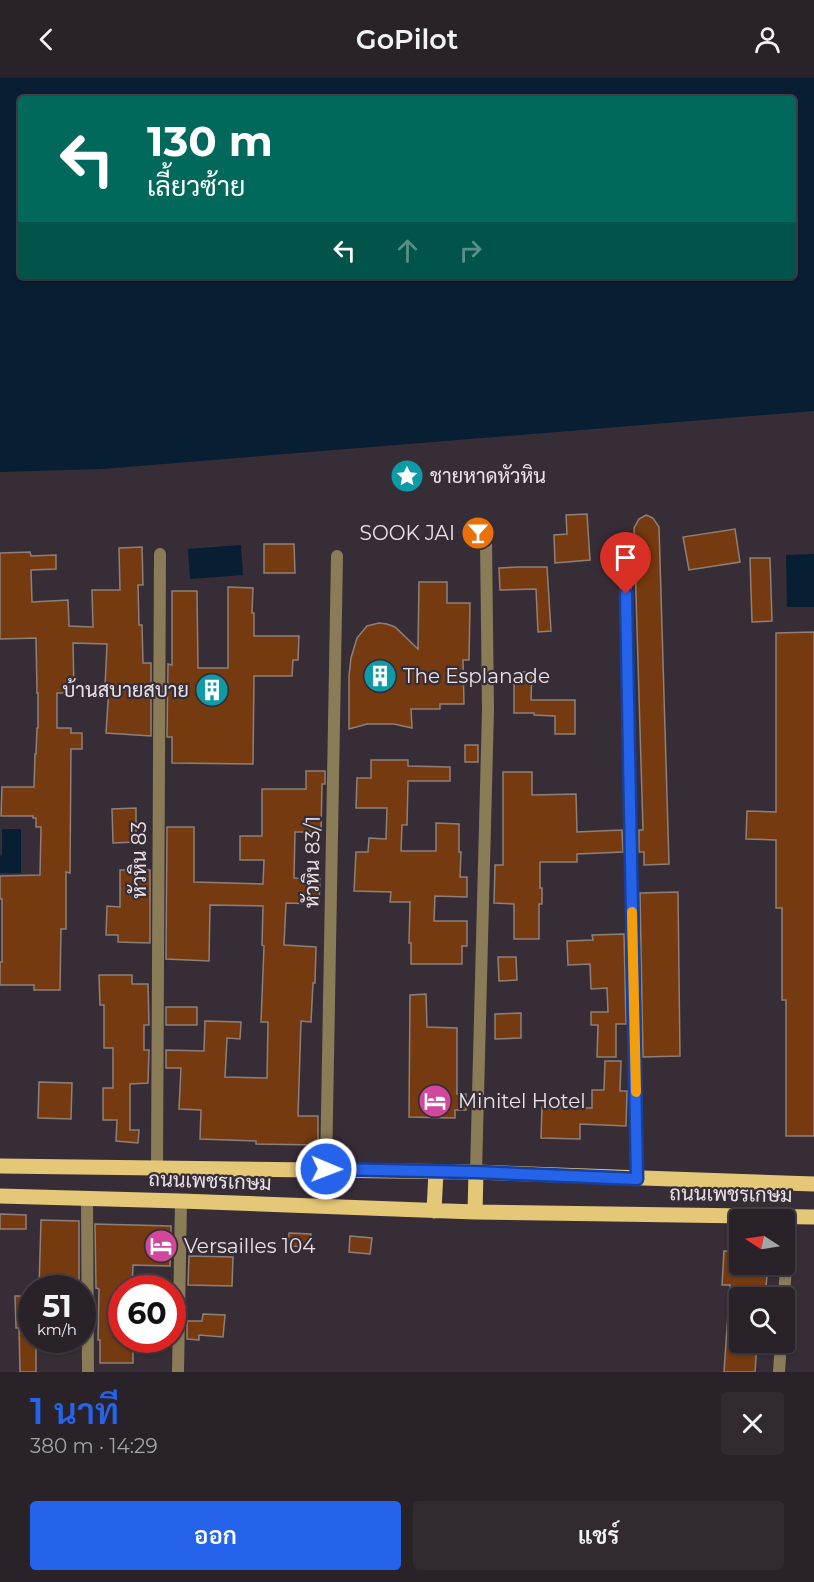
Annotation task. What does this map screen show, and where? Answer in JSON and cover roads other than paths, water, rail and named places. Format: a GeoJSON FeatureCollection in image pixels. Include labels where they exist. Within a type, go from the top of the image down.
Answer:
{"type":"FeatureCollection","features":[{"type":"Feature","properties":{"kind":"main road","name":"ถนนเพชรเกษม"},"geometry":{"type":"LineString","coordinates":[[0,1166],[476,1172],[814,1184]]}},
{"type":"Feature","properties":{"kind":"main road"},"geometry":{"type":"LineString","coordinates":[[434,1211],[436,1172]]}},
{"type":"Feature","properties":{"kind":"main road"},"geometry":{"type":"LineString","coordinates":[[475,1212],[476,1172]]}},
{"type":"Feature","properties":{"kind":"main road","name":"ถนนเพชรเกษม"},"geometry":{"type":"LineString","coordinates":[[0,1196],[434,1211],[729,1215]]}},
{"type":"Feature","properties":{"kind":"main road","name":"ถนนเพชรเกษม"},"geometry":{"type":"LineString","coordinates":[[795,1216],[814,1217]]}},
{"type":"Feature","properties":{"kind":"street"},"geometry":{"type":"LineString","coordinates":[[476,1172],[488,710],[486,541]]}},
{"type":"Feature","properties":{"kind":"street"},"geometry":{"type":"LineString","coordinates":[[625,549],[637,1179]]}},
{"type":"Feature","properties":{"kind":"street","name":"หัวหิน 83"},"geometry":{"type":"LineString","coordinates":[[157,1167],[160,554]]}},
{"type":"Feature","properties":{"kind":"street","name":"หัวหิน 83/1"},"geometry":{"type":"LineString","coordinates":[[326,1169],[338,556]]}},
{"type":"Feature","properties":{"kind":"street"},"geometry":{"type":"LineString","coordinates":[[87,1199],[88,1372]]}},
{"type":"Feature","properties":{"kind":"street"},"geometry":{"type":"LineString","coordinates":[[178,1372],[181,1201]]}},
{"type":"Feature","properties":{"kind":"street"},"geometry":{"type":"LineString","coordinates":[[780,1372],[781,1353]]}},
{"type":"Feature","properties":{"kind":"water"},"geometry":{"type":"Polygon","coordinates":[[[0,78],[814,78],[814,411],[102,469],[0,472],[0,78]]]}},
{"type":"Feature","properties":{"kind":"water"},"geometry":{"type":"Polygon","coordinates":[[[241,545],[243,575],[190,579],[188,549],[241,545]]]}},
{"type":"Feature","properties":{"kind":"water"},"geometry":{"type":"Polygon","coordinates":[[[814,554],[814,607],[787,607],[786,555],[814,554]]]}},
{"type":"Feature","properties":{"kind":"water"},"geometry":{"type":"Polygon","coordinates":[[[2,829],[21,829],[21,873],[0,873],[2,829]]]}},
{"type":"Feature","properties":{"kind":"place","name":"ชายหาดหัวหิน"},"geometry":{"type":"Point","coordinates":[407,476]}},
{"type":"Feature","properties":{"kind":"place","name":"SOOK JAI"},"geometry":{"type":"Point","coordinates":[478,533]}},
{"type":"Feature","properties":{"kind":"place","name":"The Esplanade"},"geometry":{"type":"Point","coordinates":[380,676]}},
{"type":"Feature","properties":{"kind":"place","name":"บ้านสบายสบาย"},"geometry":{"type":"Point","coordinates":[212,690]}},
{"type":"Feature","properties":{"kind":"place","name":"Minitel Hotel"},"geometry":{"type":"Point","coordinates":[435,1101]}},
{"type":"Feature","properties":{"kind":"place","name":"Versailles 104"},"geometry":{"type":"Point","coordinates":[161,1246]}}]}
